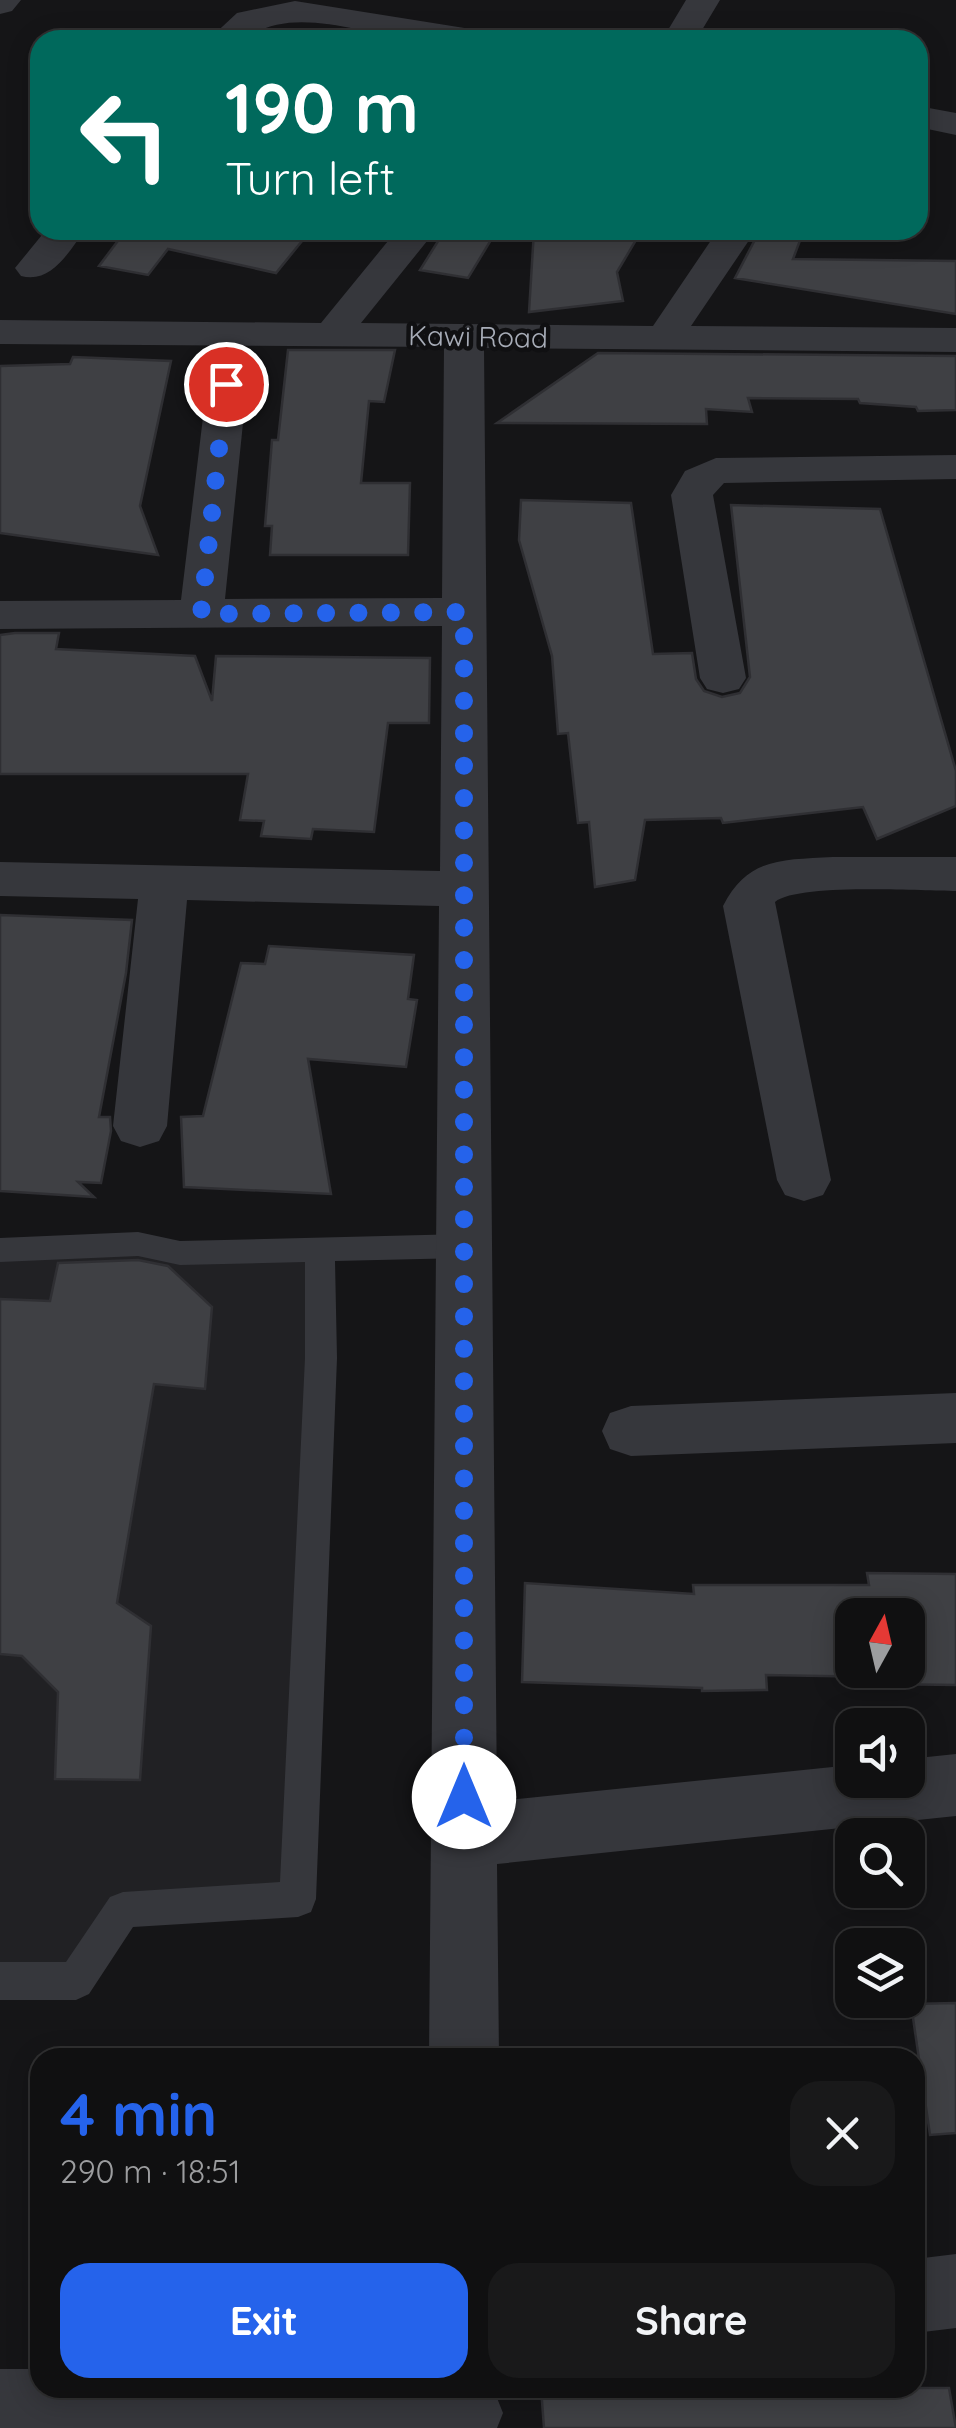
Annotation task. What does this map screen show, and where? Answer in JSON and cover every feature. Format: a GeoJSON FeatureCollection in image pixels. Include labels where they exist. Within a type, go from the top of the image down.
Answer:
{"type":"FeatureCollection","features":[{"type":"Feature","properties":{"kind":"street"},"geometry":{"type":"LineString","coordinates":[[685,30],[703,0]]}},
{"type":"Feature","properties":{"kind":"street"},"geometry":{"type":"LineString","coordinates":[[236,30],[248,20],[295,11],[414,30]]}},
{"type":"Feature","properties":{"kind":"street"},"geometry":{"type":"LineString","coordinates":[[928,119],[956,124]]}},
{"type":"Feature","properties":{"kind":"street"},"geometry":{"type":"LineString","coordinates":[[34,268],[58,240]]}},
{"type":"Feature","properties":{"kind":"street"},"geometry":{"type":"LineString","coordinates":[[333,333],[409,240]]}},
{"type":"Feature","properties":{"kind":"street"},"geometry":{"type":"LineString","coordinates":[[663,339],[729,240]]}},
{"type":"Feature","properties":{"kind":"street","name":"Kawi Road"},"geometry":{"type":"LineString","coordinates":[[0,332],[956,340]]}},
{"type":"Feature","properties":{"kind":"street"},"geometry":{"type":"LineString","coordinates":[[464,335],[464,2048]]}},
{"type":"Feature","properties":{"kind":"street"},"geometry":{"type":"LineString","coordinates":[[201,614],[226,384]]}},
{"type":"Feature","properties":{"kind":"street"},"geometry":{"type":"LineString","coordinates":[[722,678],[692,495],[700,480],[716,471],[956,467]]}},
{"type":"Feature","properties":{"kind":"street"},"geometry":{"type":"LineString","coordinates":[[0,615],[464,612]]}},
{"type":"Feature","properties":{"kind":"street"},"geometry":{"type":"LineString","coordinates":[[804,1180],[748,906],[756,890],[766,884],[809,877],[956,874]]}},
{"type":"Feature","properties":{"kind":"street"},"geometry":{"type":"LineString","coordinates":[[0,878],[464,889]]}},
{"type":"Feature","properties":{"kind":"street"},"geometry":{"type":"LineString","coordinates":[[140,1126],[164,882]]}},
{"type":"Feature","properties":{"kind":"street"},"geometry":{"type":"LineString","coordinates":[[631,1431],[956,1418]]}},
{"type":"Feature","properties":{"kind":"street"},"geometry":{"type":"LineString","coordinates":[[464,1836],[956,1785]]}},
{"type":"Feature","properties":{"kind":"street"},"geometry":{"type":"LineString","coordinates":[[925,2295],[956,2292]]}},
{"type":"Feature","properties":{"kind":"street"},"geometry":{"type":"LineString","coordinates":[[0,2408],[464,2410]]}},
{"type":"Feature","properties":{"kind":"lane"},"geometry":{"type":"LineString","coordinates":[[0,1250],[138,1244],[180,1253],[464,1246]]}},
{"type":"Feature","properties":{"kind":"lane"},"geometry":{"type":"LineString","coordinates":[[0,1981],[76,1981],[123,1910],[298,1899],[321,1358],[320,1250]]}},
{"type":"Feature","properties":{"kind":"shaded area"},"geometry":{"type":"Polygon","coordinates":[[[320,1250],[298,1899],[123,1910],[76,1981],[0,1981],[0,1252],[320,1250]]]}},
{"type":"Feature","properties":{"kind":"building"},"geometry":{"type":"Polygon","coordinates":[[[118,240],[303,240],[276,273],[168,249],[148,275],[99,266],[118,240]]]}},
{"type":"Feature","properties":{"kind":"building"},"geometry":{"type":"Polygon","coordinates":[[[439,240],[491,240],[468,278],[420,270],[439,240]]]}},
{"type":"Feature","properties":{"kind":"building"},"geometry":{"type":"Polygon","coordinates":[[[533,240],[636,240],[617,272],[623,301],[529,312],[533,240]]]}},
{"type":"Feature","properties":{"kind":"building"},"geometry":{"type":"Polygon","coordinates":[[[755,240],[800,240],[793,259],[956,261],[956,314],[735,278],[755,240]]]}},
{"type":"Feature","properties":{"kind":"building"},"geometry":{"type":"Polygon","coordinates":[[[288,350],[395,350],[384,402],[369,401],[361,483],[410,483],[408,555],[270,555],[272,526],[265,526],[272,440],[278,440],[288,350]]]}},
{"type":"Feature","properties":{"kind":"building"},"geometry":{"type":"Polygon","coordinates":[[[598,353],[956,356],[956,410],[918,411],[916,407],[860,403],[858,399],[748,398],[752,412],[706,409],[707,424],[497,423],[598,353]]]}},
{"type":"Feature","properties":{"kind":"building"},"geometry":{"type":"Polygon","coordinates":[[[73,357],[171,361],[140,506],[158,555],[0,533],[0,366],[70,364],[73,357]]]}},
{"type":"Feature","properties":{"kind":"building"},"geometry":{"type":"Polygon","coordinates":[[[521,500],[631,503],[653,654],[692,653],[696,679],[704,691],[722,697],[740,693],[750,677],[731,505],[880,509],[956,771],[956,806],[877,839],[863,807],[723,823],[721,818],[645,820],[635,880],[595,887],[589,822],[578,823],[568,733],[558,734],[552,656],[519,540],[521,500]]]}},
{"type":"Feature","properties":{"kind":"building"},"geometry":{"type":"Polygon","coordinates":[[[59,633],[56,649],[195,656],[212,701],[216,656],[430,658],[429,723],[388,723],[374,832],[313,829],[311,839],[261,836],[264,821],[240,820],[248,774],[0,774],[0,635],[59,633]]]}},
{"type":"Feature","properties":{"kind":"building"},"geometry":{"type":"Polygon","coordinates":[[[0,915],[132,920],[99,1117],[110,1117],[111,1131],[101,1183],[78,1182],[94,1197],[0,1191],[0,915]]]}},
{"type":"Feature","properties":{"kind":"building"},"geometry":{"type":"Polygon","coordinates":[[[269,946],[414,955],[408,999],[417,1000],[406,1067],[308,1059],[331,1194],[184,1187],[181,1117],[203,1116],[241,963],[265,964],[269,946]]]}},
{"type":"Feature","properties":{"kind":"building"},"geometry":{"type":"Polygon","coordinates":[[[138,1260],[168,1266],[212,1307],[205,1389],[154,1384],[117,1603],[151,1626],[140,1780],[55,1779],[58,1692],[22,1656],[0,1654],[0,1299],[50,1301],[58,1263],[138,1260]]]}},
{"type":"Feature","properties":{"kind":"building"},"geometry":{"type":"Polygon","coordinates":[[[867,1573],[956,1574],[956,1685],[925,1685],[925,1598],[835,1598],[835,1676],[766,1675],[767,1690],[702,1691],[522,1682],[525,1583],[694,1594],[693,1585],[869,1585],[867,1573]]]}},
{"type":"Feature","properties":{"kind":"building"},"geometry":{"type":"Polygon","coordinates":[[[956,2003],[956,2133],[930,2135],[925,2101],[925,2048],[917,2048],[913,2018],[925,2018],[925,2004],[956,2003]]]}},
{"type":"Feature","properties":{"kind":"building"},"geometry":{"type":"Polygon","coordinates":[[[925,2388],[949,2388],[956,2428],[544,2428],[542,2398],[925,2398],[925,2388]]]}},
{"type":"Feature","properties":{"kind":"route"},"geometry":{"type":"LineString","coordinates":[[226,384],[201,614],[464,612],[464,1797]]}}]}
